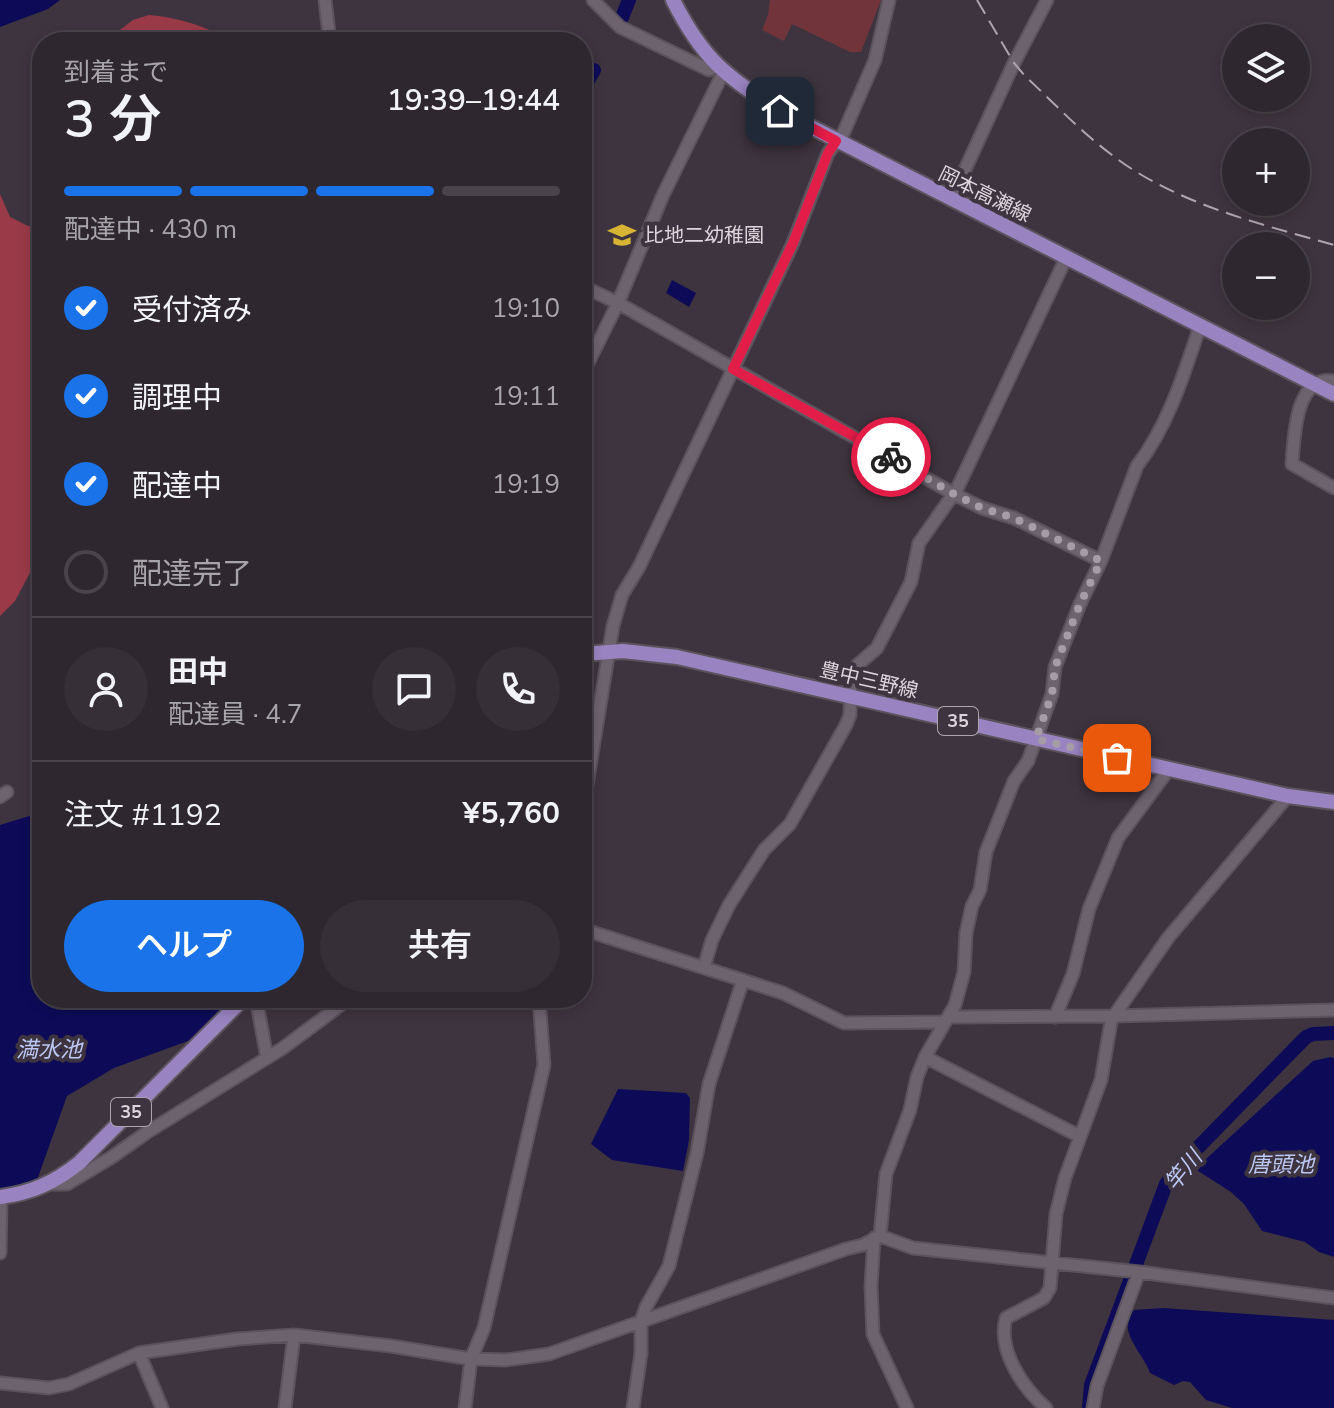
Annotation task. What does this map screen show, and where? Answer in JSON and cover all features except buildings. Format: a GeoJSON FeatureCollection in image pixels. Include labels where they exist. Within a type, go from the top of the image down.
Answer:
{"type":"FeatureCollection","features":[{"type":"Feature","properties":{"kind":"main road","name":"岡本高瀬線"},"geometry":{"type":"LineString","coordinates":[[673,0],[686,26],[720,70],[780,111],[1334,394]]}},
{"type":"Feature","properties":{"kind":"main road","name":"豊中三野線"},"geometry":{"type":"LineString","coordinates":[[592,653],[654,653],[677,657],[1288,796],[1334,802]]}},
{"type":"Feature","properties":{"kind":"main road","name":"35"},"geometry":{"type":"LineString","coordinates":[[0,1197],[35,1190],[79,1163],[234,1008]]}},
{"type":"Feature","properties":{"kind":"street"},"geometry":{"type":"LineString","coordinates":[[325,0],[329,32]]}},
{"type":"Feature","properties":{"kind":"street"},"geometry":{"type":"LineString","coordinates":[[592,355],[618,303],[720,70],[709,70],[620,27],[593,0]]}},
{"type":"Feature","properties":{"kind":"street"},"geometry":{"type":"LineString","coordinates":[[592,750],[622,595],[639,567],[793,243],[828,153],[843,134],[875,60],[889,0]]}},
{"type":"Feature","properties":{"kind":"street"},"geometry":{"type":"LineString","coordinates":[[951,200],[1014,63],[1047,0]]}},
{"type":"Feature","properties":{"kind":"street"},"geometry":{"type":"LineString","coordinates":[[704,967],[712,940],[729,905],[764,850],[790,824],[846,725],[850,715],[854,668],[877,648],[911,582],[919,543],[926,529],[954,494],[1067,256]]}},
{"type":"Feature","properties":{"kind":"street"},"geometry":{"type":"LineString","coordinates":[[592,291],[954,494],[982,508],[1014,518],[1101,561]]}},
{"type":"Feature","properties":{"kind":"street"},"geometry":{"type":"LineString","coordinates":[[907,1408],[873,1334],[871,1286],[886,1174],[910,1110],[925,1057],[947,1020],[964,972],[966,933],[972,906],[980,890],[986,852],[1014,781],[1028,761],[1052,694],[1055,667],[1080,604],[1101,561],[1137,466],[1147,454],[1177,394],[1200,326]]}},
{"type":"Feature","properties":{"kind":"street"},"geometry":{"type":"LineString","coordinates":[[1334,381],[1327,379],[1314,384],[1303,401],[1296,420],[1292,464],[1334,488]]}},
{"type":"Feature","properties":{"kind":"street"},"geometry":{"type":"LineString","coordinates":[[1055,1017],[1073,974],[1089,909],[1111,852],[1169,769]]}},
{"type":"Feature","properties":{"kind":"street"},"geometry":{"type":"LineString","coordinates":[[1046,1408],[1013,1365],[1005,1346],[1004,1326],[1006,1318],[1044,1298],[1050,1288],[1056,1214],[1079,1136],[1101,1080],[1113,1016],[1168,938],[1288,796]]}},
{"type":"Feature","properties":{"kind":"street"},"geometry":{"type":"LineString","coordinates":[[592,932],[783,993],[844,1023],[1334,1010]]}},
{"type":"Feature","properties":{"kind":"street"},"geometry":{"type":"LineString","coordinates":[[633,1408],[641,1353],[641,1321],[669,1266],[697,1153],[709,1084],[743,980]]}},
{"type":"Feature","properties":{"kind":"street"},"geometry":{"type":"LineString","coordinates":[[258,1008],[267,1058]]}},
{"type":"Feature","properties":{"kind":"street"},"geometry":{"type":"LineString","coordinates":[[48,1184],[67,1184],[267,1058],[336,1008]]}},
{"type":"Feature","properties":{"kind":"street"},"geometry":{"type":"LineString","coordinates":[[465,1408],[471,1359],[484,1328],[544,1065],[540,1008]]}},
{"type":"Feature","properties":{"kind":"street"},"geometry":{"type":"LineString","coordinates":[[925,1057],[1079,1136]]}},
{"type":"Feature","properties":{"kind":"street"},"geometry":{"type":"LineString","coordinates":[[0,1197],[0,1253]]}},
{"type":"Feature","properties":{"kind":"street"},"geometry":{"type":"LineString","coordinates":[[0,1383],[49,1388],[69,1384],[139,1353],[237,1339],[294,1335],[471,1359],[506,1360],[549,1354],[863,1245],[877,1237],[913,1248],[1139,1272],[1334,1298]]}},
{"type":"Feature","properties":{"kind":"street"},"geometry":{"type":"LineString","coordinates":[[1093,1408],[1097,1386],[1139,1272]]}},
{"type":"Feature","properties":{"kind":"street"},"geometry":{"type":"LineString","coordinates":[[285,1408],[294,1335]]}},
{"type":"Feature","properties":{"kind":"street"},"geometry":{"type":"LineString","coordinates":[[139,1353],[162,1408]]}},
{"type":"Feature","properties":{"kind":"shaded area"},"geometry":{"type":"Polygon","coordinates":[[[770,0],[881,0],[861,52],[850,52],[792,24],[784,41],[762,30],[770,0]]]}},
{"type":"Feature","properties":{"kind":"shaded area"},"geometry":{"type":"Polygon","coordinates":[[[149,15],[172,18],[215,32],[117,32],[133,20],[149,15]]]}},
{"type":"Feature","properties":{"kind":"shaded area"},"geometry":{"type":"Polygon","coordinates":[[[0,194],[10,217],[32,226],[32,569],[15,601],[0,616],[0,194]]]}},
{"type":"Feature","properties":{"kind":"water"},"geometry":{"type":"Polygon","coordinates":[[[0,0],[60,0],[48,9],[0,27],[0,0]]]}},
{"type":"Feature","properties":{"kind":"water"},"geometry":{"type":"Polygon","coordinates":[[[672,280],[696,293],[689,307],[666,293],[672,280]]]}},
{"type":"Feature","properties":{"kind":"water","name":"満水池"},"geometry":{"type":"Polygon","coordinates":[[[32,815],[32,1008],[226,1008],[196,1038],[114,1068],[67,1096],[36,1183],[0,1190],[0,825],[32,815]]]}},
{"type":"Feature","properties":{"kind":"water","name":"唐頭池"},"geometry":{"type":"Polygon","coordinates":[[[1334,1058],[1334,1257],[1319,1252],[1305,1242],[1262,1231],[1244,1204],[1195,1169],[1313,1061],[1334,1058]]]}},
{"type":"Feature","properties":{"kind":"water"},"geometry":{"type":"Polygon","coordinates":[[[618,1089],[686,1093],[690,1098],[689,1140],[683,1171],[612,1160],[591,1144],[618,1089]]]}},
{"type":"Feature","properties":{"kind":"water"},"geometry":{"type":"Polygon","coordinates":[[[1163,1308],[1334,1320],[1334,1408],[1232,1408],[1206,1400],[1190,1382],[1174,1385],[1150,1373],[1129,1334],[1129,1318],[1134,1310],[1163,1308]]]}},
{"type":"Feature","properties":{"kind":"waterway"},"geometry":{"type":"LineString","coordinates":[[621,20],[629,0]]}},
{"type":"Feature","properties":{"kind":"waterway"},"geometry":{"type":"LineString","coordinates":[[592,74],[594,70]]}},
{"type":"Feature","properties":{"kind":"waterway","name":"竿川"},"geometry":{"type":"LineString","coordinates":[[1089,1408],[1091,1385],[1166,1184],[1306,1037],[1334,1033]]}},
{"type":"Feature","properties":{"kind":"railway"},"geometry":{"type":"LineString","coordinates":[[977,0],[1025,76],[1089,137],[1136,172],[1218,210],[1334,245]]}},
{"type":"Feature","properties":{"kind":"way so far"},"geometry":{"type":"LineString","coordinates":[[891,457],[982,508],[1014,518],[1101,561],[1055,667],[1052,694],[1036,739],[1117,758]]}},
{"type":"Feature","properties":{"kind":"place","name":"比地二幼稚園"},"geometry":{"type":"Point","coordinates":[622,235]}},
{"type":"Feature","properties":{"kind":"route"},"geometry":{"type":"LineString","coordinates":[[780,111],[836,141],[828,153],[793,243],[733,369],[891,457]]}}]}
